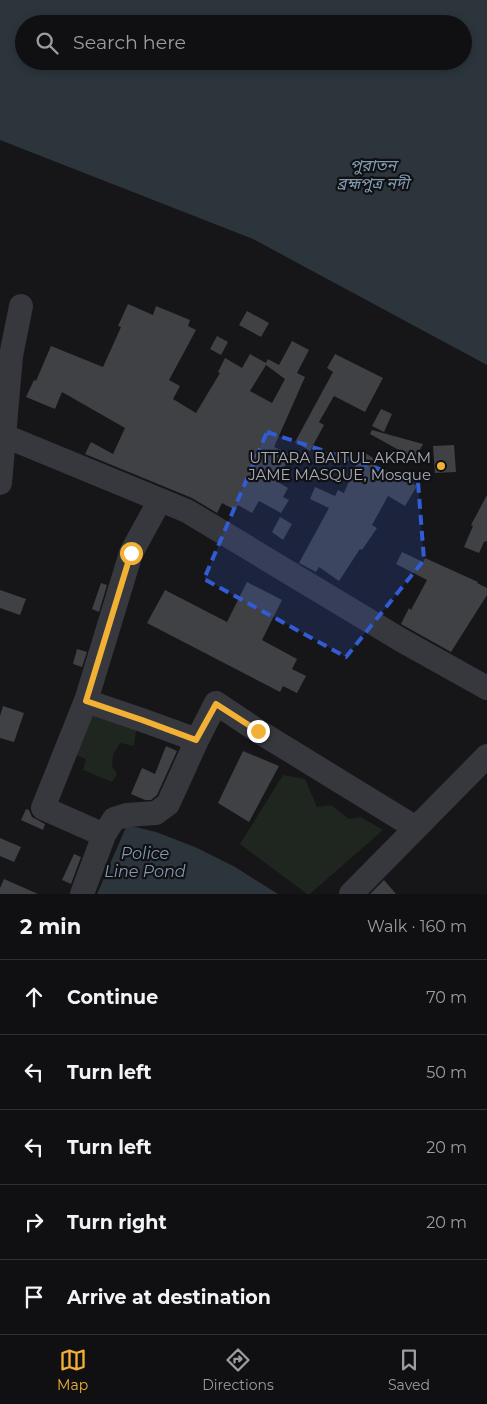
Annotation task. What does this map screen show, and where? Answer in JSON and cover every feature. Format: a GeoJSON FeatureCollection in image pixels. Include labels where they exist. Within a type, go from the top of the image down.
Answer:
{"type":"FeatureCollection","features":[{"type":"Feature","properties":{"kind":"street"},"geometry":{"type":"LineString","coordinates":[[0,483],[11,356],[21,306]]}},
{"type":"Feature","properties":{"kind":"street"},"geometry":{"type":"LineString","coordinates":[[5,436],[187,512],[401,640],[487,688]]}},
{"type":"Feature","properties":{"kind":"street"},"geometry":{"type":"LineString","coordinates":[[104,835],[43,808],[87,698],[131,553],[160,500]]}},
{"type":"Feature","properties":{"kind":"street"},"geometry":{"type":"LineString","coordinates":[[87,698],[86,701],[196,740]]}},
{"type":"Feature","properties":{"kind":"street"},"geometry":{"type":"LineString","coordinates":[[82,894],[104,835],[114,820],[127,815],[156,813],[168,804],[196,740],[216,704],[416,828]]}},
{"type":"Feature","properties":{"kind":"street"},"geometry":{"type":"LineString","coordinates":[[351,894],[487,756]]}},
{"type":"Feature","properties":{"kind":"highlighted area"},"geometry":{"type":"Polygon","coordinates":[[[267,432],[418,482],[424,560],[346,657],[204,579],[267,432]]]}},
{"type":"Feature","properties":{"kind":"shaded area"},"geometry":{"type":"Polygon","coordinates":[[[92,708],[137,724],[134,746],[120,743],[113,755],[112,766],[117,774],[112,782],[83,770],[86,759],[73,754],[92,708]]]}},
{"type":"Feature","properties":{"kind":"shaded area"},"geometry":{"type":"Polygon","coordinates":[[[283,775],[305,779],[317,807],[331,805],[349,819],[361,817],[383,830],[310,894],[307,894],[240,844],[283,775]]]}},
{"type":"Feature","properties":{"kind":"water","name":"পুরাতন ব্রহ্মপুত্র নদী"},"geometry":{"type":"Polygon","coordinates":[[[0,0],[487,0],[487,365],[253,239],[0,140],[0,0]]]}},
{"type":"Feature","properties":{"kind":"water","name":"Police Line Pond"},"geometry":{"type":"Polygon","coordinates":[[[127,825],[156,832],[195,847],[235,867],[278,894],[97,894],[127,825]]]}},
{"type":"Feature","properties":{"kind":"building"},"geometry":{"type":"Polygon","coordinates":[[[128,304],[153,315],[156,306],[190,320],[188,326],[196,330],[169,380],[180,386],[173,399],[196,413],[220,373],[218,372],[225,358],[242,368],[250,354],[266,363],[268,359],[279,365],[292,341],[309,350],[297,373],[305,377],[274,447],[291,455],[276,481],[288,488],[283,497],[289,500],[281,513],[259,501],[252,513],[238,505],[235,510],[222,503],[217,513],[192,498],[85,454],[91,442],[113,454],[125,428],[62,392],[55,409],[26,397],[34,380],[36,381],[51,346],[103,367],[121,327],[118,326],[128,304]],[[266,365],[250,391],[272,403],[285,379],[266,365]]]}},
{"type":"Feature","properties":{"kind":"building"},"geometry":{"type":"Polygon","coordinates":[[[247,311],[269,323],[261,337],[239,325],[247,311]]]}},
{"type":"Feature","properties":{"kind":"building"},"geometry":{"type":"Polygon","coordinates":[[[217,336],[228,342],[221,355],[210,349],[217,336]]]}},
{"type":"Feature","properties":{"kind":"building"},"geometry":{"type":"Polygon","coordinates":[[[335,354],[383,378],[365,412],[334,396],[319,422],[324,425],[310,451],[295,442],[333,372],[327,368],[335,354]]]}},
{"type":"Feature","properties":{"kind":"building"},"geometry":{"type":"Polygon","coordinates":[[[381,409],[392,414],[384,432],[372,426],[381,409]]]}},
{"type":"Feature","properties":{"kind":"building"},"geometry":{"type":"Polygon","coordinates":[[[372,430],[423,444],[415,459],[370,434],[372,430]]]}},
{"type":"Feature","properties":{"kind":"building"},"geometry":{"type":"Polygon","coordinates":[[[454,445],[456,472],[435,473],[433,446],[454,445]]]}},
{"type":"Feature","properties":{"kind":"building"},"geometry":{"type":"Polygon","coordinates":[[[362,451],[376,460],[374,464],[417,486],[405,506],[388,496],[372,525],[377,528],[362,550],[360,549],[339,581],[319,567],[316,572],[299,563],[329,508],[310,499],[315,487],[335,496],[338,490],[344,493],[362,451]]]}},
{"type":"Feature","properties":{"kind":"building"},"geometry":{"type":"Polygon","coordinates":[[[487,495],[487,541],[484,542],[479,553],[464,547],[473,526],[471,525],[487,495]]]}},
{"type":"Feature","properties":{"kind":"building"},"geometry":{"type":"Polygon","coordinates":[[[280,517],[292,524],[283,540],[272,532],[280,517]]]}},
{"type":"Feature","properties":{"kind":"building"},"geometry":{"type":"Polygon","coordinates":[[[402,552],[423,562],[425,558],[487,588],[487,595],[451,652],[401,624],[427,580],[396,564],[402,552]]]}},
{"type":"Feature","properties":{"kind":"building"},"geometry":{"type":"Polygon","coordinates":[[[247,582],[282,600],[262,640],[297,659],[292,669],[306,676],[297,693],[283,686],[280,692],[147,623],[165,590],[227,622],[247,582]]]}},
{"type":"Feature","properties":{"kind":"building"},"geometry":{"type":"Polygon","coordinates":[[[101,583],[107,585],[99,612],[92,609],[101,583]]]}},
{"type":"Feature","properties":{"kind":"building"},"geometry":{"type":"Polygon","coordinates":[[[0,590],[26,599],[20,615],[0,608],[0,590]]]}},
{"type":"Feature","properties":{"kind":"building"},"geometry":{"type":"Polygon","coordinates":[[[77,649],[87,652],[82,667],[73,664],[77,649]]]}},
{"type":"Feature","properties":{"kind":"building"},"geometry":{"type":"Polygon","coordinates":[[[3,706],[24,713],[14,742],[0,738],[0,716],[3,706]]]}},
{"type":"Feature","properties":{"kind":"building"},"geometry":{"type":"Polygon","coordinates":[[[166,746],[177,751],[157,795],[151,800],[145,800],[131,794],[142,768],[155,774],[166,746]]]}},
{"type":"Feature","properties":{"kind":"building"},"geometry":{"type":"Polygon","coordinates":[[[243,751],[279,766],[249,822],[218,803],[243,751]]]}},
{"type":"Feature","properties":{"kind":"building"},"geometry":{"type":"Polygon","coordinates":[[[26,809],[29,810],[32,817],[45,824],[43,830],[21,820],[26,809]]]}},
{"type":"Feature","properties":{"kind":"building"},"geometry":{"type":"Polygon","coordinates":[[[0,838],[21,847],[14,862],[0,856],[0,838]]]}},
{"type":"Feature","properties":{"kind":"building"},"geometry":{"type":"Polygon","coordinates":[[[74,854],[81,857],[71,884],[62,880],[74,854]]]}},
{"type":"Feature","properties":{"kind":"building"},"geometry":{"type":"Polygon","coordinates":[[[4,879],[38,894],[0,894],[0,888],[4,879]]]}},
{"type":"Feature","properties":{"kind":"building"},"geometry":{"type":"Polygon","coordinates":[[[384,880],[396,894],[370,894],[384,880]]]}},
{"type":"Feature","properties":{"kind":"place","name":"UTTARA BAITUL AKRAM JAME MASQUE, Mosque"},"geometry":{"type":"Point","coordinates":[441,466]}},
{"type":"Feature","properties":{"kind":"route"},"geometry":{"type":"LineString","coordinates":[[131,553],[86,701],[196,740],[216,704],[258,731]]}}]}
